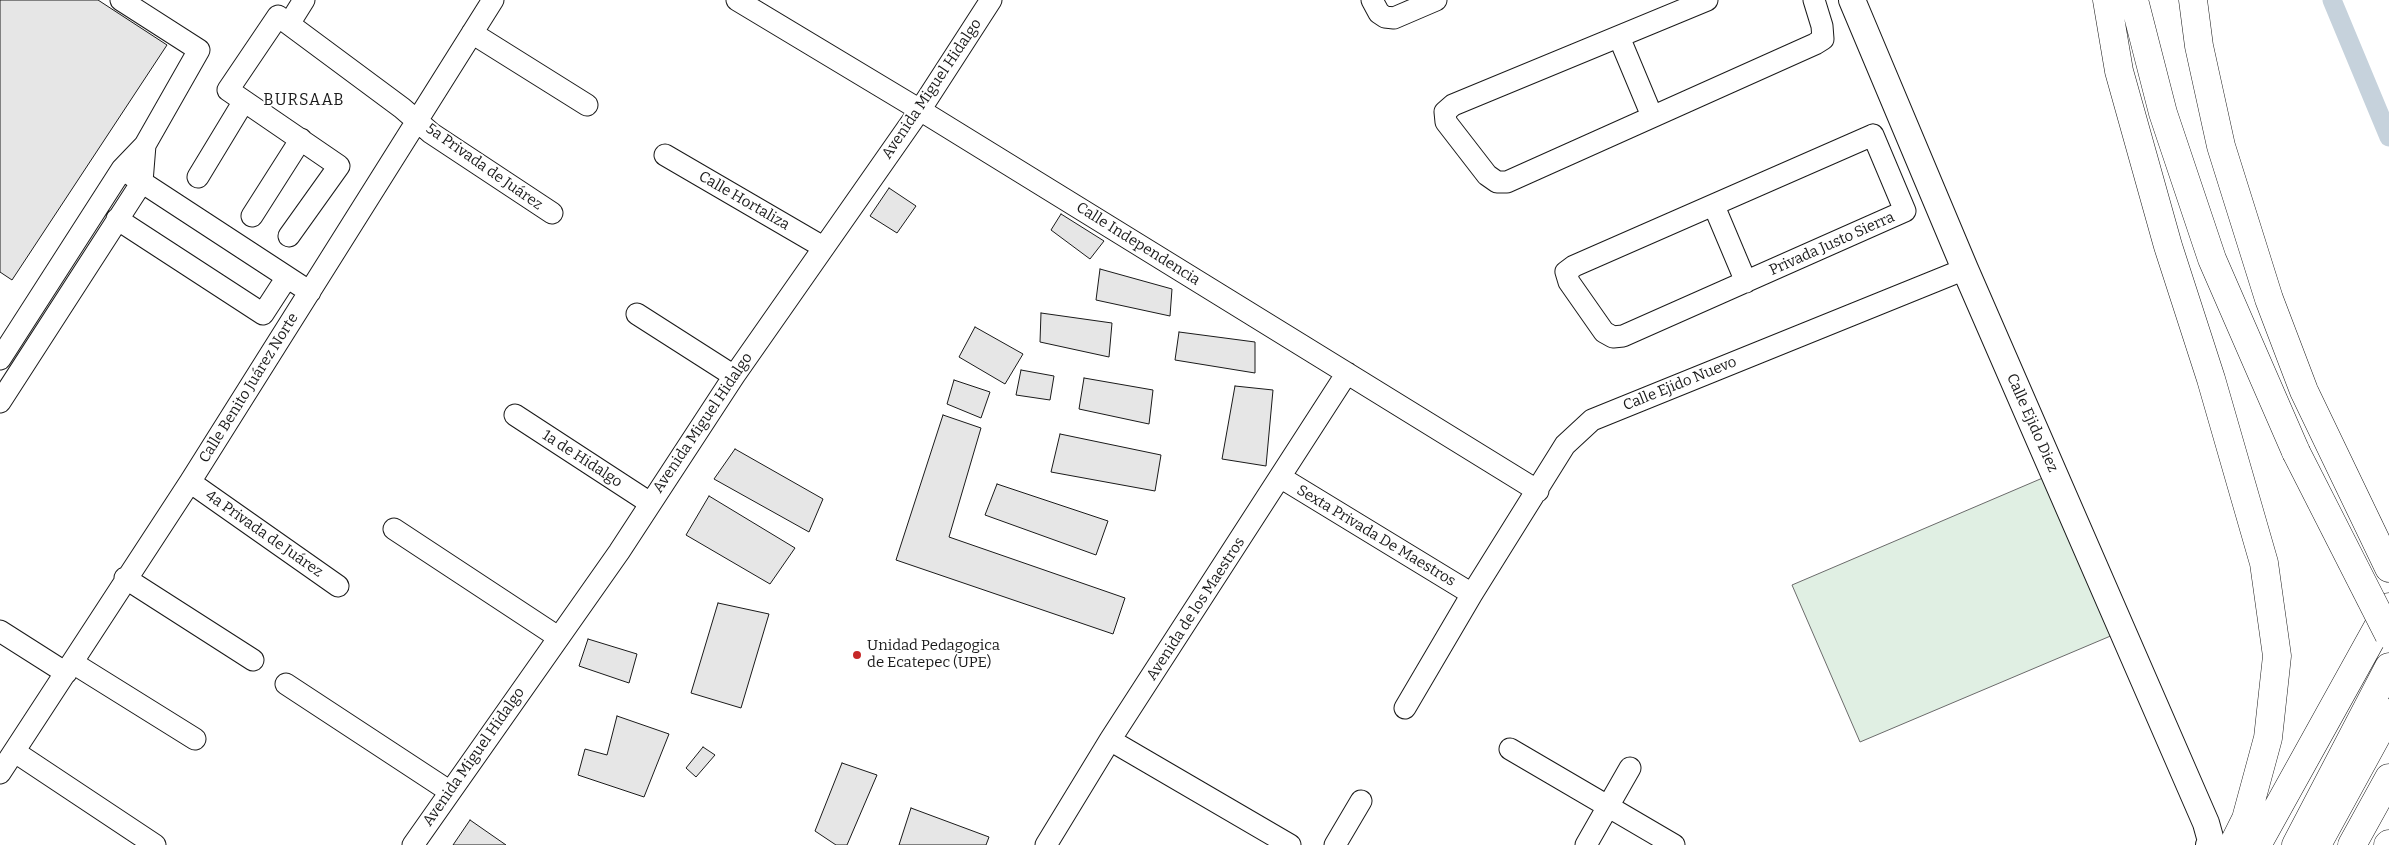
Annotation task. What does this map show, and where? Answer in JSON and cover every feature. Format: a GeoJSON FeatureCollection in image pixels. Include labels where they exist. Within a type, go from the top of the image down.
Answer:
{"type":"FeatureCollection","features":[{"type":"Feature","properties":{"kind":"highway"},"geometry":{"type":"LineString","coordinates":[[2107,0],[2119,71],[2168,246],[2211,379],[2264,563],[2277,656],[2268,738],[2246,819],[2233,845]]}},
{"type":"Feature","properties":{"kind":"highway"},"geometry":{"type":"LineString","coordinates":[[2134,0],[2163,113],[2212,259],[2296,452],[2389,634]]}},
{"type":"Feature","properties":{"kind":"highway"},"geometry":{"type":"LineString","coordinates":[[2193,0],[2200,46],[2221,146],[2269,299],[2304,391],[2389,568]]}},
{"type":"Feature","properties":{"kind":"highway"},"geometry":{"type":"LineString","coordinates":[[2257,845],[2389,607]]}},
{"type":"Feature","properties":{"kind":"highway"},"geometry":{"type":"LineString","coordinates":[[2296,845],[2389,667]]}},
{"type":"Feature","properties":{"kind":"highway"},"geometry":{"type":"LineString","coordinates":[[2317,845],[2389,713]]}},
{"type":"Feature","properties":{"kind":"highway"},"geometry":{"type":"LineString","coordinates":[[2352,845],[2389,778]]}},
{"type":"Feature","properties":{"kind":"main road","name":"Calle Ejido Diez"},"geometry":{"type":"LineString","coordinates":[[1852,0],[1965,269],[2206,823],[2210,841],[2209,845]]}},
{"type":"Feature","properties":{"kind":"street"},"geometry":{"type":"LineString","coordinates":[[0,359],[122,169],[146,145],[200,50],[120,0]]}},
{"type":"Feature","properties":{"kind":"street"},"geometry":{"type":"LineString","coordinates":[[289,236],[339,166],[228,90],[278,16],[289,24],[304,0]]}},
{"type":"Feature","properties":{"kind":"street","name":"Calle Benito Juárez Norte"},"geometry":{"type":"LineString","coordinates":[[0,773],[190,482],[493,0]]}},
{"type":"Feature","properties":{"kind":"street","name":"Calle Independencia"},"geometry":{"type":"LineString","coordinates":[[737,0],[920,110],[1538,491]]}},
{"type":"Feature","properties":{"kind":"street","name":"Avenida Miguel Hidalgo"},"geometry":{"type":"LineString","coordinates":[[413,845],[449,791],[619,552],[734,376],[920,110],[991,0]]}},
{"type":"Feature","properties":{"kind":"street"},"geometry":{"type":"LineString","coordinates":[[1372,0],[1379,13],[1385,17],[1394,18],[1436,0]]}},
{"type":"Feature","properties":{"kind":"street"},"geometry":{"type":"LineString","coordinates":[[1707,0],[1454,105],[1445,112],[1446,122],[1488,176],[1497,182],[1508,182],[1815,44],[1823,38],[1822,26],[1814,0]]}},
{"type":"Feature","properties":{"kind":"street","name":"5a Privada de Juárez"},"geometry":{"type":"LineString","coordinates":[[289,24],[431,133],[552,213]]}},
{"type":"Feature","properties":{"kind":"street"},"geometry":{"type":"LineString","coordinates":[[472,33],[588,105]]}},
{"type":"Feature","properties":{"kind":"street"},"geometry":{"type":"LineString","coordinates":[[1619,37],[1652,116]]}},
{"type":"Feature","properties":{"kind":"street"},"geometry":{"type":"LineString","coordinates":[[198,177],[244,101]]}},
{"type":"Feature","properties":{"kind":"street","name":"Privada Justo Sierra"},"geometry":{"type":"LineString","coordinates":[[1873,135],[1889,169],[1905,211],[1623,336],[1613,337],[1604,332],[1569,282],[1566,272],[1574,266],[1873,135]]}},
{"type":"Feature","properties":{"kind":"street"},"geometry":{"type":"LineString","coordinates":[[252,216],[301,139]]}},
{"type":"Feature","properties":{"kind":"street"},"geometry":{"type":"LineString","coordinates":[[0,402],[142,182],[146,145]]}},
{"type":"Feature","properties":{"kind":"street","name":"Calle Hortaliza"},"geometry":{"type":"LineString","coordinates":[[665,155],[823,247]]}},
{"type":"Feature","properties":{"kind":"street"},"geometry":{"type":"LineString","coordinates":[[1889,169],[1918,157]]}},
{"type":"Feature","properties":{"kind":"street"},"geometry":{"type":"LineString","coordinates":[[122,169],[310,292]]}},
{"type":"Feature","properties":{"kind":"street"},"geometry":{"type":"LineString","coordinates":[[1714,206],[1746,282]]}},
{"type":"Feature","properties":{"kind":"street"},"geometry":{"type":"LineString","coordinates":[[117,219],[263,314],[287,277]]}},
{"type":"Feature","properties":{"kind":"street","name":"Calle Ejido Nuevo"},"geometry":{"type":"LineString","coordinates":[[1405,708],[1472,594],[1565,445],[1592,420],[1965,269]]}},
{"type":"Feature","properties":{"kind":"street"},"geometry":{"type":"LineString","coordinates":[[637,314],[734,376]]}},
{"type":"Feature","properties":{"kind":"street","name":"Avenida de los Maestros"},"geometry":{"type":"LineString","coordinates":[[1046,845],[1110,740],[1347,373]]}},
{"type":"Feature","properties":{"kind":"street","name":"1a de Hidalgo"},"geometry":{"type":"LineString","coordinates":[[515,415],[650,503]]}},
{"type":"Feature","properties":{"kind":"street","name":"Sexta Privada De Maestros"},"geometry":{"type":"LineString","coordinates":[[1280,477],[1472,594]]}},
{"type":"Feature","properties":{"kind":"street","name":"4a Privada de Juárez"},"geometry":{"type":"LineString","coordinates":[[190,482],[338,586]]}},
{"type":"Feature","properties":{"kind":"street"},"geometry":{"type":"LineString","coordinates":[[394,529],[558,637]]}},
{"type":"Feature","properties":{"kind":"street"},"geometry":{"type":"LineString","coordinates":[[126,578],[253,660]]}},
{"type":"Feature","properties":{"kind":"street"},"geometry":{"type":"LineString","coordinates":[[0,632],[70,668],[195,739]]}},
{"type":"Feature","properties":{"kind":"street"},"geometry":{"type":"LineString","coordinates":[[286,684],[449,791]]}},
{"type":"Feature","properties":{"kind":"street"},"geometry":{"type":"LineString","coordinates":[[1110,740],[1290,845]]}},
{"type":"Feature","properties":{"kind":"street"},"geometry":{"type":"LineString","coordinates":[[1510,749],[1674,845]]}},
{"type":"Feature","properties":{"kind":"street"},"geometry":{"type":"LineString","coordinates":[[15,752],[155,845]]}},
{"type":"Feature","properties":{"kind":"street"},"geometry":{"type":"LineString","coordinates":[[1586,845],[1630,768]]}},
{"type":"Feature","properties":{"kind":"street"},"geometry":{"type":"LineString","coordinates":[[1335,845],[1361,801]]}},
{"type":"Feature","properties":{"kind":"green space"},"geometry":{"type":"Polygon","coordinates":[[[2052,474],[2120,632],[1860,742],[1792,585],[2052,474]]]}},
{"type":"Feature","properties":{"kind":"building"},"geometry":{"type":"Polygon","coordinates":[[[0,0],[98,0],[167,45],[12,280],[0,272],[0,0]]]}},
{"type":"Feature","properties":{"kind":"building"},"geometry":{"type":"Polygon","coordinates":[[[889,188],[916,206],[897,233],[870,216],[889,188]]]}},
{"type":"Feature","properties":{"kind":"building"},"geometry":{"type":"Polygon","coordinates":[[[1061,214],[1104,241],[1090,259],[1051,230],[1061,214]]]}},
{"type":"Feature","properties":{"kind":"building"},"geometry":{"type":"Polygon","coordinates":[[[1100,269],[1172,289],[1170,316],[1096,300],[1100,269]]]}},
{"type":"Feature","properties":{"kind":"building"},"geometry":{"type":"Polygon","coordinates":[[[1041,313],[1112,323],[1109,357],[1040,342],[1041,313]]]}},
{"type":"Feature","properties":{"kind":"building"},"geometry":{"type":"Polygon","coordinates":[[[975,327],[1023,354],[1005,384],[959,357],[975,327]]]}},
{"type":"Feature","properties":{"kind":"building"},"geometry":{"type":"Polygon","coordinates":[[[1179,332],[1255,342],[1255,373],[1175,360],[1179,332]]]}},
{"type":"Feature","properties":{"kind":"building"},"geometry":{"type":"Polygon","coordinates":[[[1021,370],[1054,376],[1050,400],[1016,395],[1021,370]]]}},
{"type":"Feature","properties":{"kind":"building"},"geometry":{"type":"Polygon","coordinates":[[[1084,378],[1153,390],[1149,424],[1079,409],[1084,378]]]}},
{"type":"Feature","properties":{"kind":"building"},"geometry":{"type":"Polygon","coordinates":[[[954,380],[990,392],[981,418],[947,404],[954,380]]]}},
{"type":"Feature","properties":{"kind":"building"},"geometry":{"type":"Polygon","coordinates":[[[1235,386],[1273,390],[1266,466],[1222,459],[1235,386]]]}},
{"type":"Feature","properties":{"kind":"building"},"geometry":{"type":"Polygon","coordinates":[[[943,415],[981,428],[949,537],[1125,598],[1113,634],[896,560],[943,415]]]}},
{"type":"Feature","properties":{"kind":"building"},"geometry":{"type":"Polygon","coordinates":[[[1060,434],[1161,455],[1155,491],[1051,472],[1060,434]]]}},
{"type":"Feature","properties":{"kind":"building"},"geometry":{"type":"Polygon","coordinates":[[[735,449],[823,499],[809,532],[714,479],[735,449]]]}},
{"type":"Feature","properties":{"kind":"building"},"geometry":{"type":"Polygon","coordinates":[[[997,484],[1108,521],[1096,555],[985,515],[997,484]]]}},
{"type":"Feature","properties":{"kind":"building"},"geometry":{"type":"Polygon","coordinates":[[[709,496],[795,548],[770,584],[686,535],[709,496]]]}},
{"type":"Feature","properties":{"kind":"building"},"geometry":{"type":"Polygon","coordinates":[[[718,603],[769,614],[741,708],[691,693],[718,603]]]}},
{"type":"Feature","properties":{"kind":"building"},"geometry":{"type":"Polygon","coordinates":[[[588,639],[637,654],[629,683],[579,666],[588,639]]]}},
{"type":"Feature","properties":{"kind":"building"},"geometry":{"type":"Polygon","coordinates":[[[617,716],[669,734],[644,797],[578,775],[585,749],[607,755],[617,716]]]}},
{"type":"Feature","properties":{"kind":"building"},"geometry":{"type":"Polygon","coordinates":[[[703,747],[715,755],[696,777],[686,768],[703,747]]]}},
{"type":"Feature","properties":{"kind":"building"},"geometry":{"type":"Polygon","coordinates":[[[842,763],[877,775],[847,845],[836,845],[815,831],[842,763]]]}},
{"type":"Feature","properties":{"kind":"building"},"geometry":{"type":"Polygon","coordinates":[[[911,808],[989,837],[986,845],[899,845],[911,808]]]}},
{"type":"Feature","properties":{"kind":"building"},"geometry":{"type":"Polygon","coordinates":[[[470,820],[506,845],[453,845],[470,820]]]}},
{"type":"Feature","properties":{"kind":"waterway"},"geometry":{"type":"LineString","coordinates":[[2332,0],[2389,137]]}},
{"type":"Feature","properties":{"kind":"place","name":"Unidad Pedagogica de Ecatepec (UPE)"},"geometry":{"type":"Point","coordinates":[857,655]}},
{"type":"Feature","properties":{"kind":"district","name":"BURSAAB"},"geometry":{"type":"Point","coordinates":[304,101]}}]}
